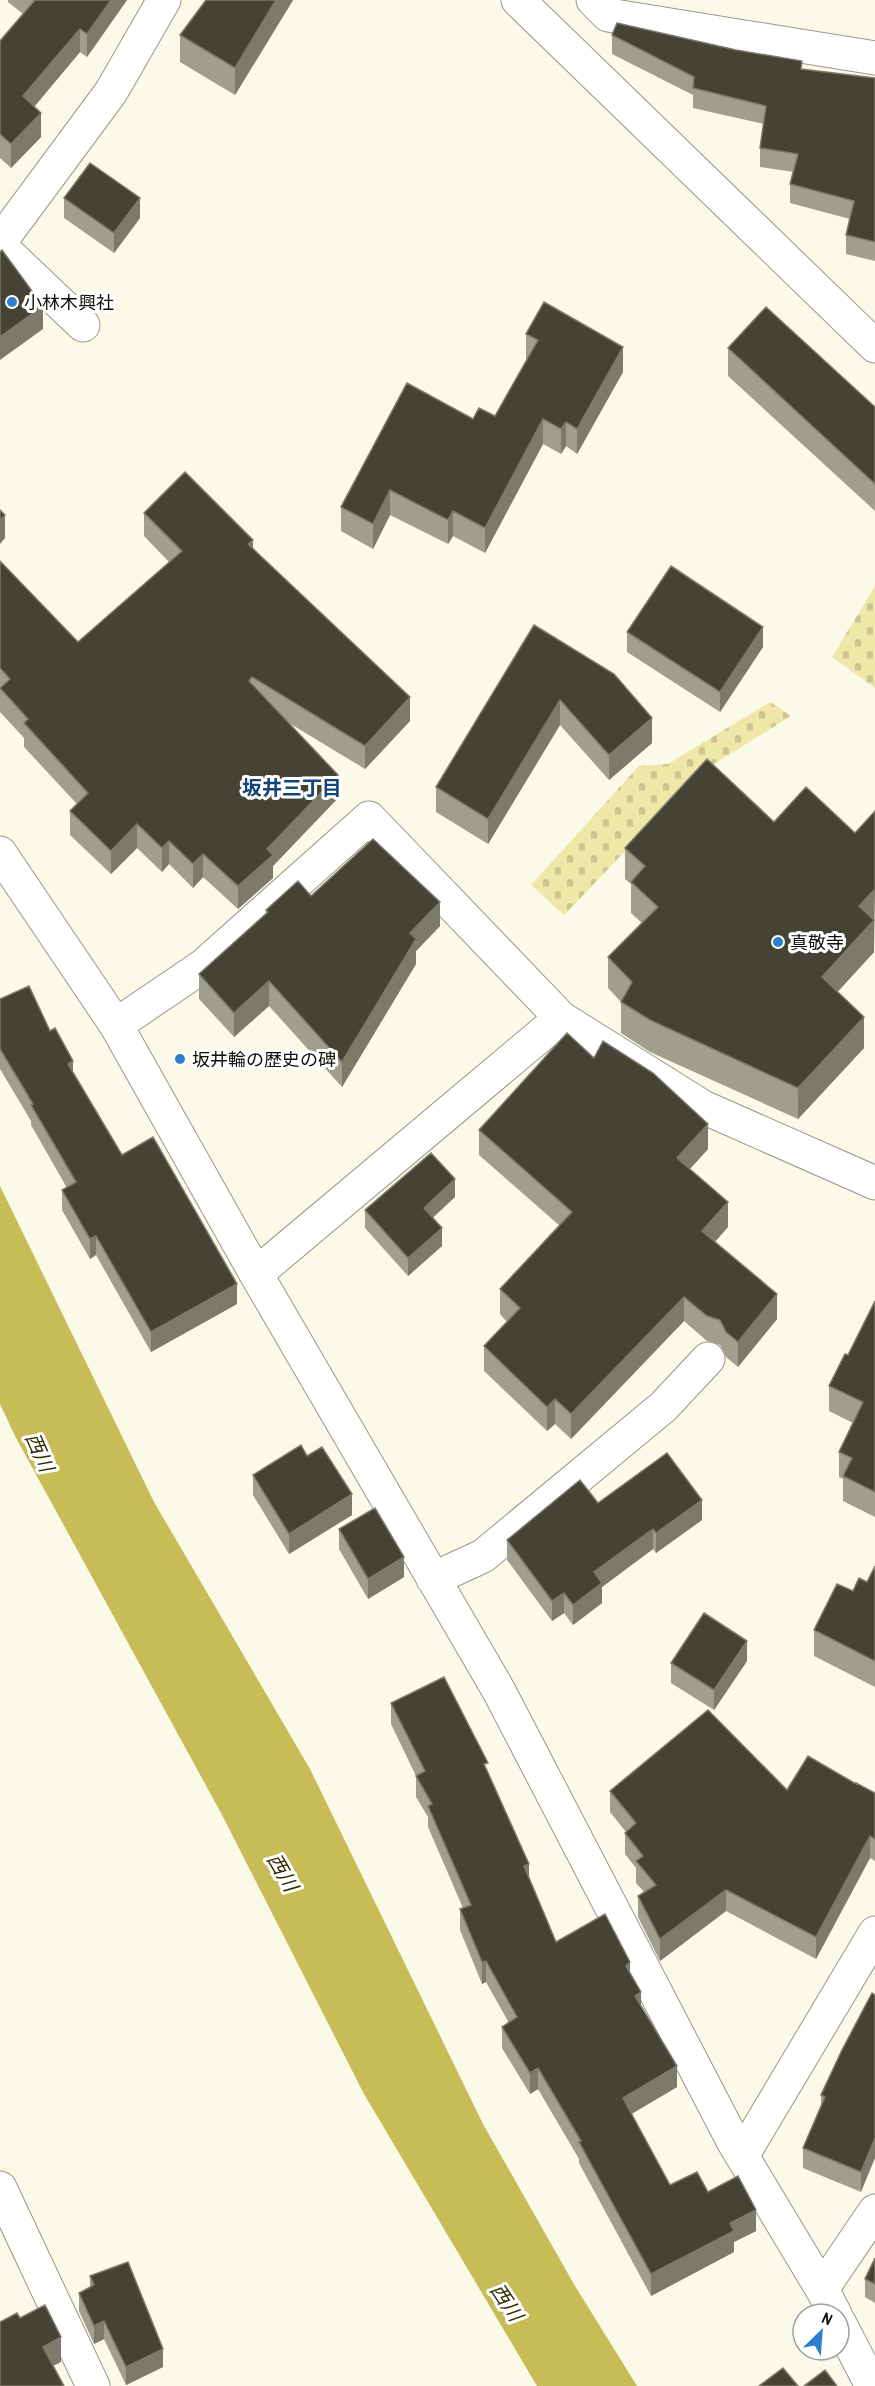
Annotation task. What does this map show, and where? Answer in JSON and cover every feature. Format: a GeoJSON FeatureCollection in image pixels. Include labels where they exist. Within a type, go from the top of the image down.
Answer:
{"type":"FeatureCollection","features":[{"type":"Feature","properties":{"kind":"street"},"geometry":{"type":"LineString","coordinates":[[83,325],[0,244],[111,92],[165,0]]}},
{"type":"Feature","properties":{"kind":"street"},"geometry":{"type":"LineString","coordinates":[[518,0],[875,346]]}},
{"type":"Feature","properties":{"kind":"street"},"geometry":{"type":"LineString","coordinates":[[593,0],[608,15],[875,58]]}},
{"type":"Feature","properties":{"kind":"street"},"geometry":{"type":"LineString","coordinates":[[116,1024],[203,966],[369,818],[561,1017],[703,1107],[875,1183]]}},
{"type":"Feature","properties":{"kind":"street"},"geometry":{"type":"LineString","coordinates":[[0,853],[116,1024],[256,1274],[499,1691],[742,2156],[829,2302]]}},
{"type":"Feature","properties":{"kind":"street"},"geometry":{"type":"LineString","coordinates":[[256,1274],[561,1017]]}},
{"type":"Feature","properties":{"kind":"street"},"geometry":{"type":"LineString","coordinates":[[433,1579],[483,1556],[663,1407],[708,1359]]}},
{"type":"Feature","properties":{"kind":"street"},"geometry":{"type":"LineString","coordinates":[[742,2156],[875,1934]]}},
{"type":"Feature","properties":{"kind":"street"},"geometry":{"type":"LineString","coordinates":[[0,2188],[93,2386]]}},
{"type":"Feature","properties":{"kind":"street"},"geometry":{"type":"LineString","coordinates":[[829,2302],[875,2211]]}},
{"type":"Feature","properties":{"kind":"street"},"geometry":{"type":"LineString","coordinates":[[851,2345],[872,2386]]}},
{"type":"Feature","properties":{"kind":"green space"},"geometry":{"type":"Polygon","coordinates":[[[875,586],[875,688],[832,657],[875,586]]]}},
{"type":"Feature","properties":{"kind":"green space"},"geometry":{"type":"Polygon","coordinates":[[[770,702],[791,716],[701,772],[564,915],[531,885],[639,766],[668,764],[770,702]]]}},
{"type":"Feature","properties":{"kind":"water","name":"西川"},"geometry":{"type":"Polygon","coordinates":[[[0,1186],[154,1502],[310,1769],[483,2124],[575,2286],[637,2386],[537,2386],[364,2094],[221,1813],[15,1436],[0,1404],[0,1186]]]}},
{"type":"Feature","properties":{"kind":"building"},"geometry":{"type":"Polygon","coordinates":[[[35,0],[111,0],[87,34],[80,29],[23,96],[41,113],[11,144],[0,134],[0,41],[35,0]]]}},
{"type":"Feature","properties":{"kind":"building"},"geometry":{"type":"Polygon","coordinates":[[[206,0],[276,0],[235,68],[180,35],[206,0]]]}},
{"type":"Feature","properties":{"kind":"building"},"geometry":{"type":"Polygon","coordinates":[[[617,23],[736,50],[802,61],[801,69],[875,78],[875,242],[846,235],[854,201],[790,184],[798,154],[760,148],[766,106],[693,88],[694,77],[612,35],[617,23]]]}},
{"type":"Feature","properties":{"kind":"building"},"geometry":{"type":"Polygon","coordinates":[[[90,163],[140,198],[114,233],[64,198],[90,163]]]}},
{"type":"Feature","properties":{"kind":"building"},"geometry":{"type":"Polygon","coordinates":[[[2,250],[43,306],[0,337],[0,252],[2,250]]]}},
{"type":"Feature","properties":{"kind":"building"},"geometry":{"type":"Polygon","coordinates":[[[544,302],[623,347],[577,429],[566,422],[561,429],[543,419],[485,528],[453,511],[448,520],[390,490],[373,524],[341,507],[407,383],[473,419],[479,408],[495,416],[538,340],[526,334],[544,302]]]}},
{"type":"Feature","properties":{"kind":"building"},"geometry":{"type":"Polygon","coordinates":[[[766,307],[875,407],[875,484],[728,348],[766,307]]]}},
{"type":"Feature","properties":{"kind":"building"},"geometry":{"type":"Polygon","coordinates":[[[185,472],[253,540],[248,544],[410,697],[365,746],[252,677],[249,681],[338,775],[267,849],[273,855],[238,886],[203,854],[193,864],[169,841],[162,848],[137,824],[111,851],[70,811],[88,793],[24,723],[28,719],[0,688],[10,679],[0,668],[0,561],[78,642],[182,551],[144,513],[185,472]]]}},
{"type":"Feature","properties":{"kind":"building"},"geometry":{"type":"Polygon","coordinates":[[[0,510],[5,515],[0,521],[0,510]]]}},
{"type":"Feature","properties":{"kind":"building"},"geometry":{"type":"Polygon","coordinates":[[[671,566],[763,627],[720,692],[627,632],[671,566]]]}},
{"type":"Feature","properties":{"kind":"building"},"geometry":{"type":"Polygon","coordinates":[[[534,625],[614,674],[652,718],[609,755],[560,700],[488,819],[436,787],[534,625]]]}},
{"type":"Feature","properties":{"kind":"building","name":"真敬寺"},"geometry":{"type":"Polygon","coordinates":[[[707,759],[774,822],[806,787],[855,833],[875,811],[875,889],[859,906],[874,920],[822,977],[864,1017],[798,1088],[650,1020],[621,1002],[632,982],[608,957],[658,907],[631,882],[645,866],[625,848],[707,759]]]}},
{"type":"Feature","properties":{"kind":"building"},"geometry":{"type":"Polygon","coordinates":[[[373,839],[440,902],[410,933],[416,939],[342,1062],[269,981],[234,1013],[199,974],[268,912],[266,910],[298,881],[311,896],[373,839]]]}},
{"type":"Feature","properties":{"kind":"building"},"geometry":{"type":"Polygon","coordinates":[[[29,986],[50,1031],[55,1028],[73,1061],[68,1064],[122,1155],[153,1137],[237,1284],[151,1332],[96,1236],[90,1239],[62,1190],[76,1182],[0,1049],[0,999],[29,986]]]}},
{"type":"Feature","properties":{"kind":"building"},"geometry":{"type":"Polygon","coordinates":[[[567,1033],[594,1058],[603,1041],[653,1073],[708,1124],[677,1158],[728,1202],[702,1231],[777,1294],[738,1342],[726,1332],[720,1320],[707,1316],[684,1297],[571,1414],[555,1399],[547,1407],[484,1346],[520,1308],[500,1289],[572,1212],[479,1130],[567,1033]]]}},
{"type":"Feature","properties":{"kind":"building"},"geometry":{"type":"Polygon","coordinates":[[[431,1153],[455,1179],[424,1208],[442,1228],[408,1258],[365,1210],[431,1153]]]}},
{"type":"Feature","properties":{"kind":"building"},"geometry":{"type":"Polygon","coordinates":[[[875,1301],[875,1492],[843,1476],[852,1458],[839,1452],[863,1402],[829,1386],[845,1354],[848,1355],[875,1301]]]}},
{"type":"Feature","properties":{"kind":"building"},"geometry":{"type":"Polygon","coordinates":[[[301,1445],[307,1456],[322,1447],[352,1494],[289,1534],[253,1475],[301,1445]]]}},
{"type":"Feature","properties":{"kind":"building"},"geometry":{"type":"Polygon","coordinates":[[[667,1453],[702,1500],[656,1533],[653,1529],[594,1572],[602,1583],[573,1605],[564,1593],[552,1601],[507,1540],[580,1480],[598,1503],[667,1453]]]}},
{"type":"Feature","properties":{"kind":"building"},"geometry":{"type":"Polygon","coordinates":[[[375,1508],[404,1557],[368,1579],[339,1529],[375,1508]]]}},
{"type":"Feature","properties":{"kind":"building"},"geometry":{"type":"Polygon","coordinates":[[[875,1566],[875,1661],[814,1630],[837,1584],[853,1591],[859,1578],[867,1582],[875,1566]]]}},
{"type":"Feature","properties":{"kind":"building"},"geometry":{"type":"Polygon","coordinates":[[[704,1613],[747,1641],[714,1690],[671,1663],[704,1613]]]}},
{"type":"Feature","properties":{"kind":"building"},"geometry":{"type":"Polygon","coordinates":[[[444,1677],[488,1763],[484,1764],[529,1864],[524,1866],[556,1942],[605,1914],[630,1962],[626,1966],[641,1992],[635,1996],[677,2066],[623,2098],[670,2185],[697,2172],[708,2192],[738,2176],[756,2210],[730,2223],[734,2231],[651,2274],[579,2142],[581,2141],[538,2068],[530,2073],[502,2027],[517,2017],[486,1961],[482,1962],[460,1909],[471,1905],[428,1806],[432,1804],[416,1776],[425,1771],[391,1703],[444,1677]]]}},
{"type":"Feature","properties":{"kind":"building"},"geometry":{"type":"Polygon","coordinates":[[[708,1710],[787,1790],[808,1756],[875,1793],[875,1839],[870,1836],[816,1937],[726,1890],[660,1939],[638,1896],[656,1885],[636,1861],[643,1856],[625,1833],[636,1823],[610,1791],[708,1710]]]}},
{"type":"Feature","properties":{"kind":"building"},"geometry":{"type":"Polygon","coordinates":[[[872,1993],[875,1995],[875,2138],[861,2172],[803,2148],[825,2097],[821,2095],[872,1993]]]}},
{"type":"Feature","properties":{"kind":"building"},"geometry":{"type":"Polygon","coordinates":[[[875,2258],[875,2284],[865,2279],[875,2258]]]}},
{"type":"Feature","properties":{"kind":"building"},"geometry":{"type":"Polygon","coordinates":[[[128,2262],[163,2349],[126,2367],[104,2321],[94,2326],[79,2293],[94,2285],[90,2276],[128,2262]]]}},
{"type":"Feature","properties":{"kind":"building"},"geometry":{"type":"Polygon","coordinates":[[[45,2305],[61,2337],[43,2347],[64,2386],[0,2386],[0,2322],[17,2313],[20,2318],[45,2305]]]}},
{"type":"Feature","properties":{"kind":"building"},"geometry":{"type":"Polygon","coordinates":[[[783,2368],[798,2386],[759,2386],[783,2368]]]}},
{"type":"Feature","properties":{"kind":"building"},"geometry":{"type":"Polygon","coordinates":[[[825,2370],[837,2386],[804,2386],[825,2370]]]}},
{"type":"Feature","properties":{"kind":"place","name":"小林木興社"},"geometry":{"type":"Point","coordinates":[12,302]}},
{"type":"Feature","properties":{"kind":"place","name":"真敬寺"},"geometry":{"type":"Point","coordinates":[778,942]}},
{"type":"Feature","properties":{"kind":"place","name":"坂井輪の歴史の碑"},"geometry":{"type":"Point","coordinates":[180,1059]}},
{"type":"Feature","properties":{"kind":"district","name":"坂井三丁目"},"geometry":{"type":"Point","coordinates":[292,787]}}]}
